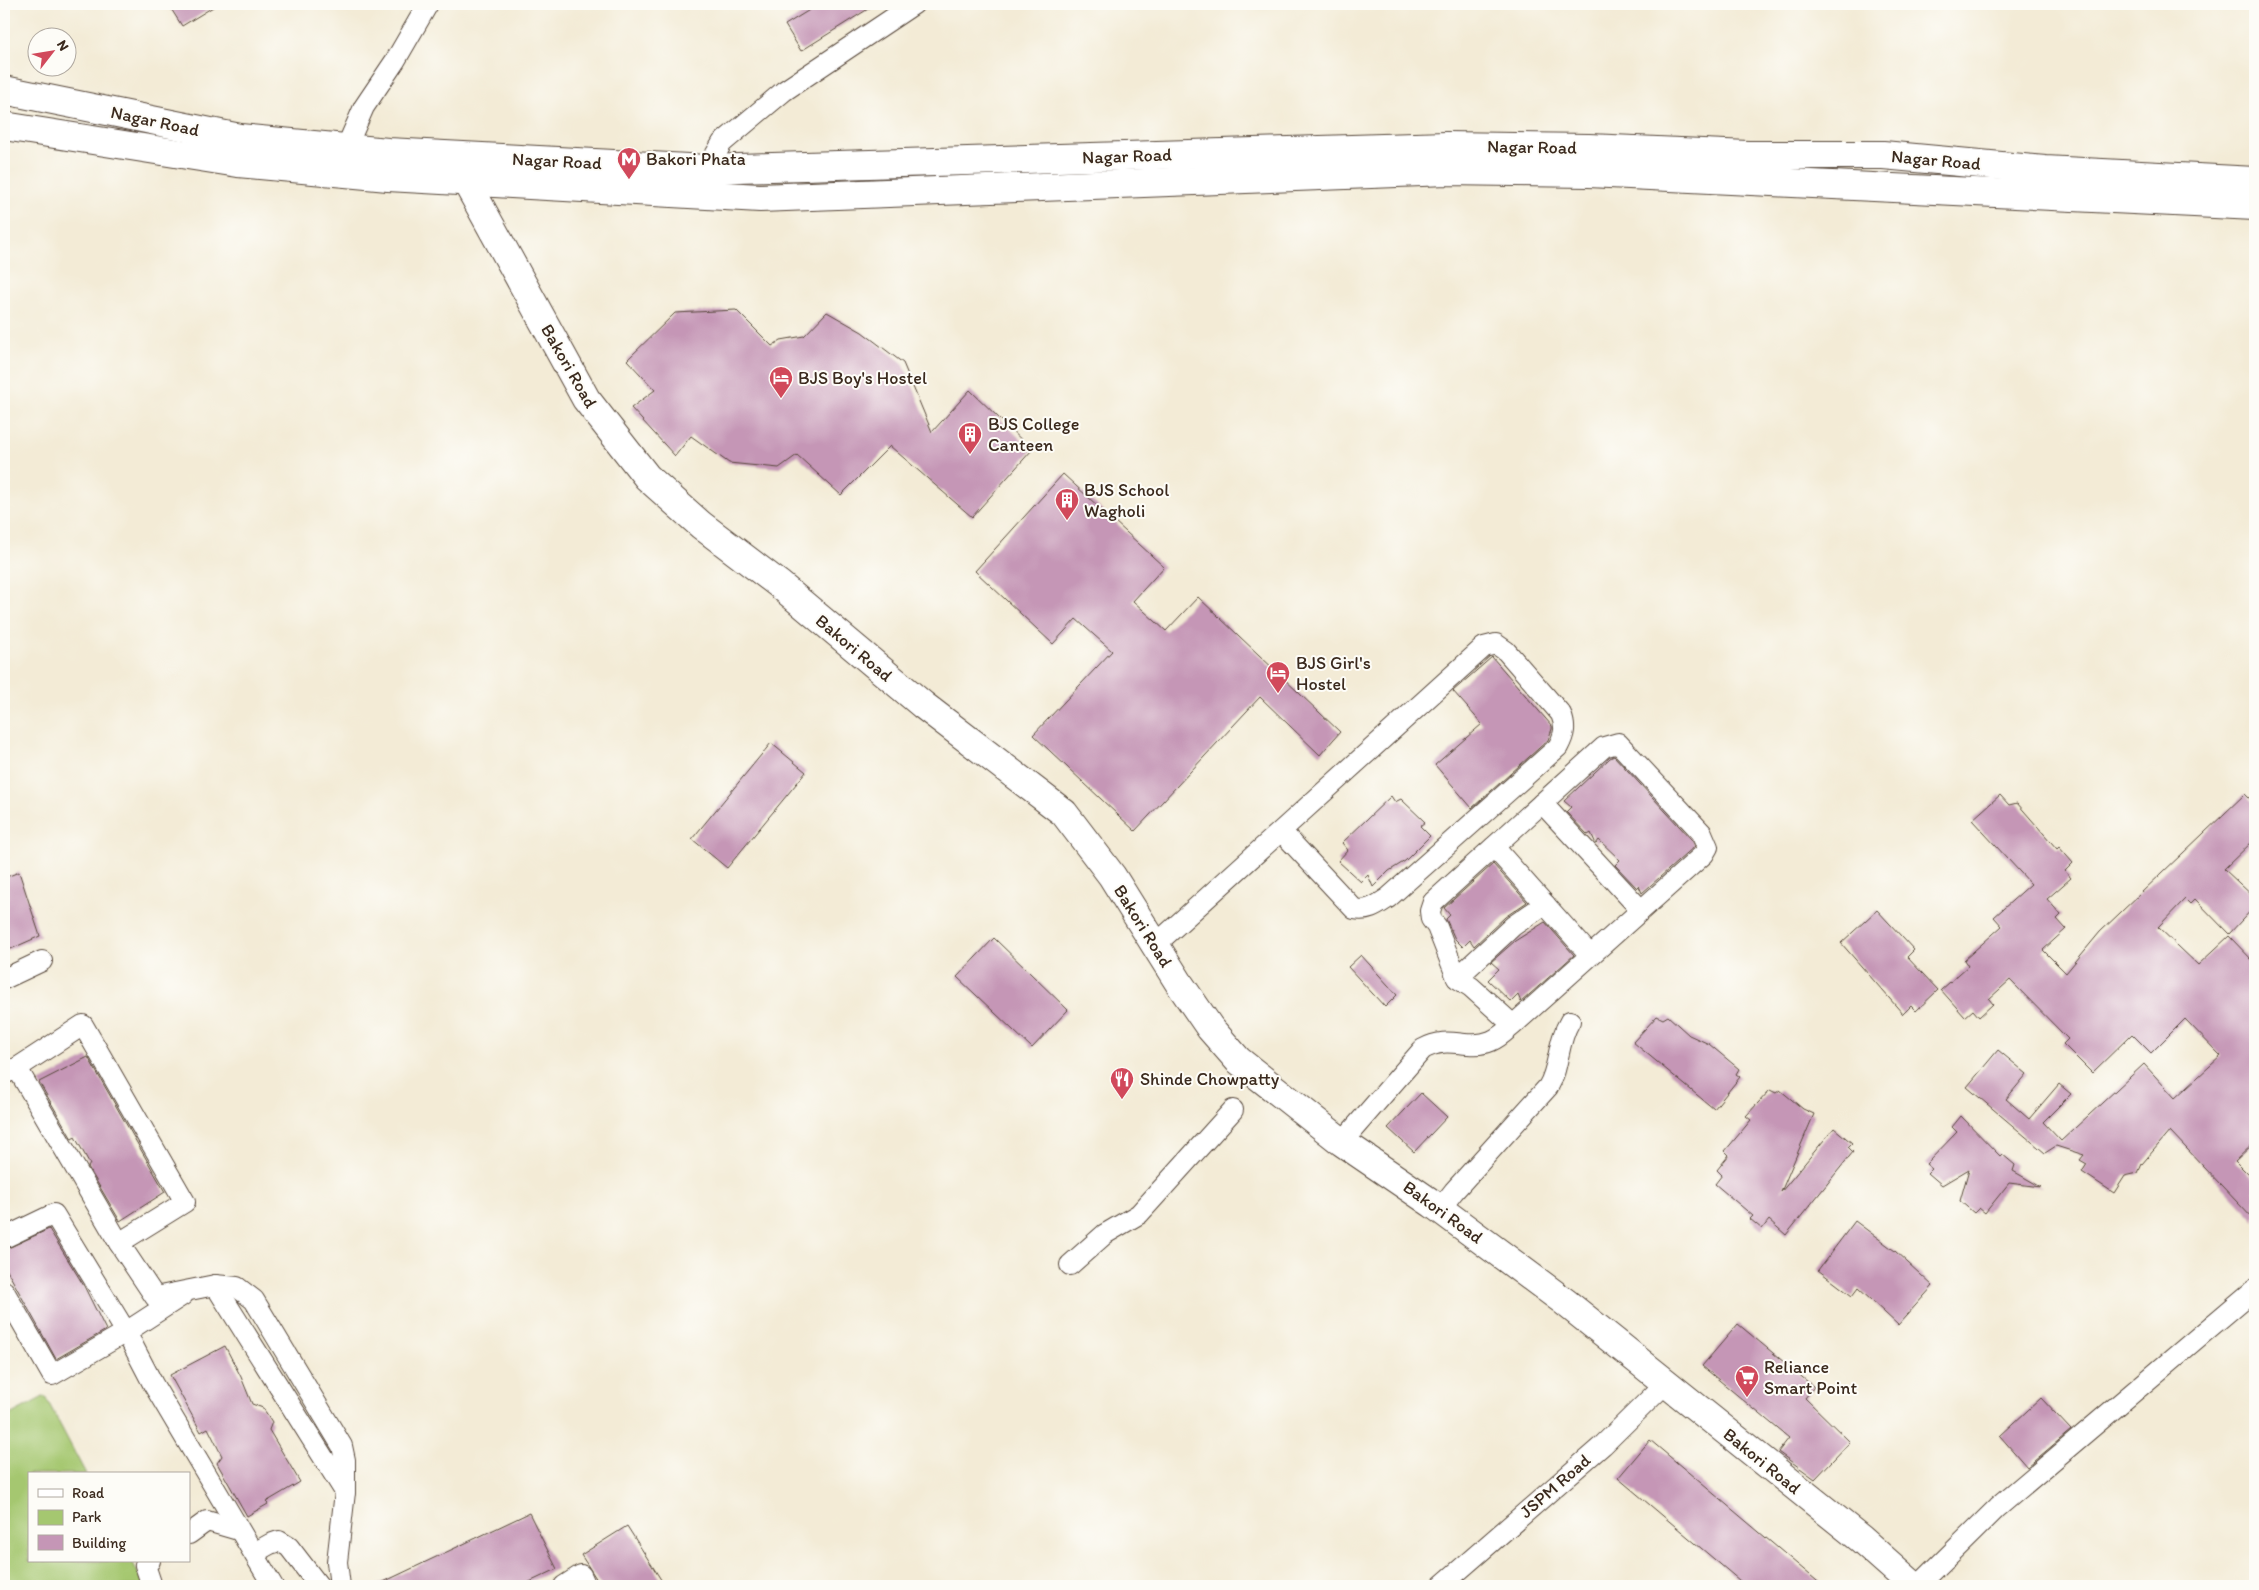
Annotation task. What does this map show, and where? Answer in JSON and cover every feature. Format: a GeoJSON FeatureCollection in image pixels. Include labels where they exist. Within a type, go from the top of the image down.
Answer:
{"type":"FeatureCollection","features":[{"type":"Feature","properties":{"kind":"main road","name":"Nagar Road"},"geometry":{"type":"LineString","coordinates":[[4,90],[240,138],[346,148],[464,169],[760,198],[1474,171],[1723,179],[2255,206]]}},
{"type":"Feature","properties":{"kind":"main road","name":"Nagar Road"},"geometry":{"type":"LineString","coordinates":[[4,126],[238,163],[388,177],[464,169],[707,169],[1446,146],[1589,148],[1748,155],[1883,155],[2045,170],[2255,181]]}},
{"type":"Feature","properties":{"kind":"main road","name":"Bakori Road"},"geometry":{"type":"LineString","coordinates":[[464,169],[586,399],[647,478],[701,525],[780,585],[923,704],[1064,813],[1112,876],[1205,1020],[1238,1060],[1342,1142],[1440,1209],[1565,1302],[1861,1539],[1901,1581]]}},
{"type":"Feature","properties":{"kind":"street"},"geometry":{"type":"LineString","coordinates":[[346,148],[364,107],[395,61],[428,4]]}},
{"type":"Feature","properties":{"kind":"street"},"geometry":{"type":"LineString","coordinates":[[707,169],[722,144],[784,91],[914,4]]}},
{"type":"Feature","properties":{"kind":"street"},"geometry":{"type":"LineString","coordinates":[[1155,945],[1484,647],[1496,644],[1506,651],[1561,714],[1565,730],[1558,747],[1388,898],[1374,907],[1364,911],[1354,909],[1281,831]]}},
{"type":"Feature","properties":{"kind":"street"},"geometry":{"type":"LineString","coordinates":[[1342,1142],[1423,1049],[1436,1042],[1450,1041],[1478,1045],[1493,1041],[1514,1025],[1704,854],[1708,847],[1702,833],[1625,748],[1618,743],[1604,747],[1434,902],[1430,910],[1431,919],[1437,927],[1457,978],[1471,987],[1514,1025]]}},
{"type":"Feature","properties":{"kind":"street"},"geometry":{"type":"LineString","coordinates":[[1542,803],[1642,910]]}},
{"type":"Feature","properties":{"kind":"street"},"geometry":{"type":"LineString","coordinates":[[1494,847],[1590,955]]}},
{"type":"Feature","properties":{"kind":"street"},"geometry":{"type":"LineString","coordinates":[[1457,978],[1514,926],[1544,904]]}},
{"type":"Feature","properties":{"kind":"street"},"geometry":{"type":"LineString","coordinates":[[4,979],[42,961]]}},
{"type":"Feature","properties":{"kind":"street"},"geometry":{"type":"LineString","coordinates":[[1440,1209],[1548,1087],[1553,1078],[1562,1033],[1570,1021]]}},
{"type":"Feature","properties":{"kind":"street"},"geometry":{"type":"LineString","coordinates":[[119,1243],[185,1202],[83,1025],[10,1071],[119,1243],[155,1297],[215,1285],[237,1287],[254,1300],[342,1446],[345,1460],[344,1492],[337,1562],[340,1586]]}},
{"type":"Feature","properties":{"kind":"street"},"geometry":{"type":"LineString","coordinates":[[1070,1265],[1105,1234],[1139,1214],[1233,1110]]}},
{"type":"Feature","properties":{"kind":"street"},"geometry":{"type":"LineString","coordinates":[[4,1238],[54,1214],[126,1332],[152,1384],[273,1586]]}},
{"type":"Feature","properties":{"kind":"street"},"geometry":{"type":"LineString","coordinates":[[215,1285],[344,1492]]}},
{"type":"Feature","properties":{"kind":"street"},"geometry":{"type":"LineString","coordinates":[[4,1291],[52,1375],[126,1332],[193,1289]]}},
{"type":"Feature","properties":{"kind":"street"},"geometry":{"type":"LineString","coordinates":[[1918,1586],[1998,1507],[2255,1289]]}},
{"type":"Feature","properties":{"kind":"street","name":"JSPM Road"},"geometry":{"type":"LineString","coordinates":[[1441,1586],[1603,1445],[1666,1383]]}},
{"type":"Feature","properties":{"kind":"street"},"geometry":{"type":"LineString","coordinates":[[190,1533],[207,1522],[238,1530]]}},
{"type":"Feature","properties":{"kind":"street"},"geometry":{"type":"LineString","coordinates":[[254,1553],[279,1541],[289,1546],[319,1586]]}},
{"type":"Feature","properties":{"kind":"street"},"geometry":{"type":"LineString","coordinates":[[149,1562],[145,1565],[152,1586]]}},
{"type":"Feature","properties":{"kind":"street"},"geometry":{"type":"LineString","coordinates":[[564,1586],[581,1575],[586,1586]]}},
{"type":"Feature","properties":{"kind":"green space"},"geometry":{"type":"Polygon","coordinates":[[[45,1396],[85,1472],[28,1472],[28,1562],[133,1562],[145,1586],[4,1586],[4,1418],[45,1396]]]}},
{"type":"Feature","properties":{"kind":"building"},"geometry":{"type":"Polygon","coordinates":[[[168,4],[218,4],[182,26],[168,4]]]}},
{"type":"Feature","properties":{"kind":"building"},"geometry":{"type":"Polygon","coordinates":[[[808,4],[876,4],[801,51],[785,25],[811,9],[808,4]]]}},
{"type":"Feature","properties":{"kind":"building","name":"BJS Boy's Hostel"},"geometry":{"type":"Polygon","coordinates":[[[736,310],[772,346],[781,340],[804,336],[827,312],[862,332],[903,363],[932,432],[970,390],[1032,450],[972,517],[890,446],[841,495],[797,455],[779,468],[729,463],[691,436],[675,456],[631,408],[655,390],[627,360],[675,313],[736,310]]]}},
{"type":"Feature","properties":{"kind":"building"},"geometry":{"type":"Polygon","coordinates":[[[1063,474],[1164,567],[1133,601],[1166,631],[1198,597],[1340,732],[1320,755],[1260,697],[1135,831],[1033,735],[1112,651],[1076,619],[1053,644],[975,571],[1063,474]]]}},
{"type":"Feature","properties":{"kind":"building"},"geometry":{"type":"Polygon","coordinates":[[[1492,657],[1552,726],[1552,729],[1548,740],[1472,808],[1435,765],[1482,724],[1453,691],[1492,657]]]}},
{"type":"Feature","properties":{"kind":"building"},"geometry":{"type":"Polygon","coordinates":[[[771,743],[806,772],[727,868],[692,839],[771,743]]]}},
{"type":"Feature","properties":{"kind":"building"},"geometry":{"type":"Polygon","coordinates":[[[1614,756],[1692,840],[1695,846],[1642,893],[1639,886],[1637,888],[1615,865],[1620,860],[1599,840],[1596,844],[1591,833],[1588,835],[1566,812],[1571,807],[1564,801],[1614,756]]]}},
{"type":"Feature","properties":{"kind":"building"},"geometry":{"type":"Polygon","coordinates":[[[2245,794],[2255,804],[2255,839],[2224,869],[2255,898],[2255,906],[2229,934],[2195,899],[2190,904],[2185,899],[2158,927],[2198,965],[2229,936],[2255,963],[2255,1142],[2235,1161],[2255,1181],[2255,1221],[2170,1131],[2142,1164],[2138,1173],[2125,1176],[2114,1193],[2082,1172],[2087,1164],[2080,1160],[2084,1155],[2056,1146],[2045,1153],[1967,1087],[1998,1050],[2027,1074],[2006,1099],[2029,1119],[2059,1084],[2071,1094],[2043,1122],[2061,1141],[2144,1064],[2175,1098],[2221,1056],[2185,1019],[2151,1053],[2132,1034],[2092,1073],[2063,1044],[2068,1039],[2010,980],[1989,999],[1993,1004],[1979,1017],[1973,1010],[1965,1017],[1941,990],[1968,966],[1964,960],[2002,926],[1994,917],[2031,884],[1972,820],[2000,795],[2009,805],[2017,803],[2057,849],[2059,847],[2073,863],[2065,871],[2071,878],[2047,899],[2061,915],[2057,919],[2066,929],[2043,950],[2066,973],[2100,932],[2245,794]]]}},
{"type":"Feature","properties":{"kind":"building"},"geometry":{"type":"Polygon","coordinates":[[[1391,796],[1395,802],[1401,799],[1425,822],[1420,826],[1430,836],[1405,861],[1389,871],[1373,887],[1368,875],[1361,882],[1338,861],[1348,850],[1342,843],[1391,796]]]}},
{"type":"Feature","properties":{"kind":"building"},"geometry":{"type":"Polygon","coordinates":[[[1493,864],[1527,902],[1505,917],[1474,946],[1470,940],[1463,947],[1455,939],[1446,919],[1450,915],[1444,908],[1493,864]]]}},
{"type":"Feature","properties":{"kind":"building"},"geometry":{"type":"Polygon","coordinates":[[[19,872],[40,936],[4,952],[4,878],[19,872]]]}},
{"type":"Feature","properties":{"kind":"building"},"geometry":{"type":"Polygon","coordinates":[[[1877,910],[1914,950],[1907,957],[1938,990],[1916,1011],[1911,1006],[1903,1014],[1841,943],[1877,910]]]}},
{"type":"Feature","properties":{"kind":"building"},"geometry":{"type":"Polygon","coordinates":[[[1545,922],[1574,955],[1521,1002],[1518,995],[1511,1002],[1488,980],[1499,969],[1491,962],[1515,941],[1545,922]]]}},
{"type":"Feature","properties":{"kind":"building"},"geometry":{"type":"Polygon","coordinates":[[[994,938],[1068,1010],[1032,1048],[957,977],[994,938]]]}},
{"type":"Feature","properties":{"kind":"building"},"geometry":{"type":"Polygon","coordinates":[[[1361,955],[1397,995],[1385,1007],[1348,967],[1361,955]]]}},
{"type":"Feature","properties":{"kind":"building"},"geometry":{"type":"Polygon","coordinates":[[[1657,1016],[1663,1019],[1668,1016],[1689,1035],[1709,1044],[1739,1069],[1736,1074],[1740,1077],[1714,1109],[1633,1042],[1657,1016]]]}},
{"type":"Feature","properties":{"kind":"building"},"geometry":{"type":"Polygon","coordinates":[[[88,1057],[165,1192],[120,1221],[88,1167],[90,1164],[75,1137],[72,1139],[39,1082],[88,1057]]]}},
{"type":"Feature","properties":{"kind":"building"},"geometry":{"type":"Polygon","coordinates":[[[1770,1090],[1776,1093],[1780,1090],[1803,1109],[1814,1114],[1781,1192],[1834,1128],[1852,1143],[1848,1147],[1853,1152],[1786,1235],[1769,1220],[1762,1229],[1750,1219],[1753,1216],[1715,1184],[1722,1175],[1717,1170],[1729,1155],[1725,1151],[1751,1120],[1746,1116],[1770,1090]]]}},
{"type":"Feature","properties":{"kind":"building"},"geometry":{"type":"Polygon","coordinates":[[[1421,1093],[1447,1117],[1414,1152],[1388,1128],[1421,1093]]]}},
{"type":"Feature","properties":{"kind":"building"},"geometry":{"type":"Polygon","coordinates":[[[1961,1116],[2000,1156],[2002,1154],[2015,1165],[2013,1171],[2041,1187],[2009,1183],[1985,1213],[1979,1208],[1974,1213],[1960,1201],[1969,1169],[1942,1185],[1928,1173],[1932,1169],[1926,1164],[1957,1132],[1952,1127],[1961,1116]]]}},
{"type":"Feature","properties":{"kind":"building"},"geometry":{"type":"Polygon","coordinates":[[[1855,1221],[1895,1251],[1933,1286],[1898,1325],[1858,1288],[1852,1296],[1818,1270],[1855,1221]]]}},
{"type":"Feature","properties":{"kind":"building"},"geometry":{"type":"Polygon","coordinates":[[[49,1229],[84,1286],[106,1330],[56,1359],[4,1265],[4,1250],[49,1229]]]}},
{"type":"Feature","properties":{"kind":"building"},"geometry":{"type":"Polygon","coordinates":[[[1738,1324],[1814,1387],[1805,1398],[1850,1442],[1815,1479],[1778,1452],[1789,1438],[1702,1366],[1738,1324]]]}},
{"type":"Feature","properties":{"kind":"building"},"geometry":{"type":"Polygon","coordinates":[[[225,1346],[252,1404],[263,1408],[272,1422],[269,1430],[300,1482],[266,1502],[268,1504],[247,1516],[217,1463],[222,1456],[208,1428],[201,1432],[170,1375],[225,1346]]]}},
{"type":"Feature","properties":{"kind":"building"},"geometry":{"type":"Polygon","coordinates":[[[2041,1398],[2071,1430],[2027,1467],[2000,1436],[2041,1398]]]}},
{"type":"Feature","properties":{"kind":"building"},"geometry":{"type":"Polygon","coordinates":[[[1650,1440],[1823,1586],[1746,1586],[1618,1478],[1650,1440]]]}},
{"type":"Feature","properties":{"kind":"building"},"geometry":{"type":"Polygon","coordinates":[[[529,1513],[557,1569],[521,1586],[375,1586],[529,1513]]]}},
{"type":"Feature","properties":{"kind":"building"},"geometry":{"type":"Polygon","coordinates":[[[627,1526],[665,1586],[601,1586],[581,1555],[627,1526]]]}},
{"type":"Feature","properties":{"kind":"place","name":"Bakori Phata"},"geometry":{"type":"Point","coordinates":[629,180]}},
{"type":"Feature","properties":{"kind":"place","name":"BJS Boy's Hostel"},"geometry":{"type":"Point","coordinates":[781,399]}},
{"type":"Feature","properties":{"kind":"place","name":"BJS College Canteen"},"geometry":{"type":"Point","coordinates":[970,455]}},
{"type":"Feature","properties":{"kind":"place","name":"BJS School Wagholi"},"geometry":{"type":"Point","coordinates":[1067,521]}},
{"type":"Feature","properties":{"kind":"place","name":"BJS Girl's Hostel"},"geometry":{"type":"Point","coordinates":[1278,694]}},
{"type":"Feature","properties":{"kind":"place","name":"Shinde Chowpatty"},"geometry":{"type":"Point","coordinates":[1122,1100]}},
{"type":"Feature","properties":{"kind":"place","name":"Reliance Smart Point"},"geometry":{"type":"Point","coordinates":[1747,1398]}}]}
